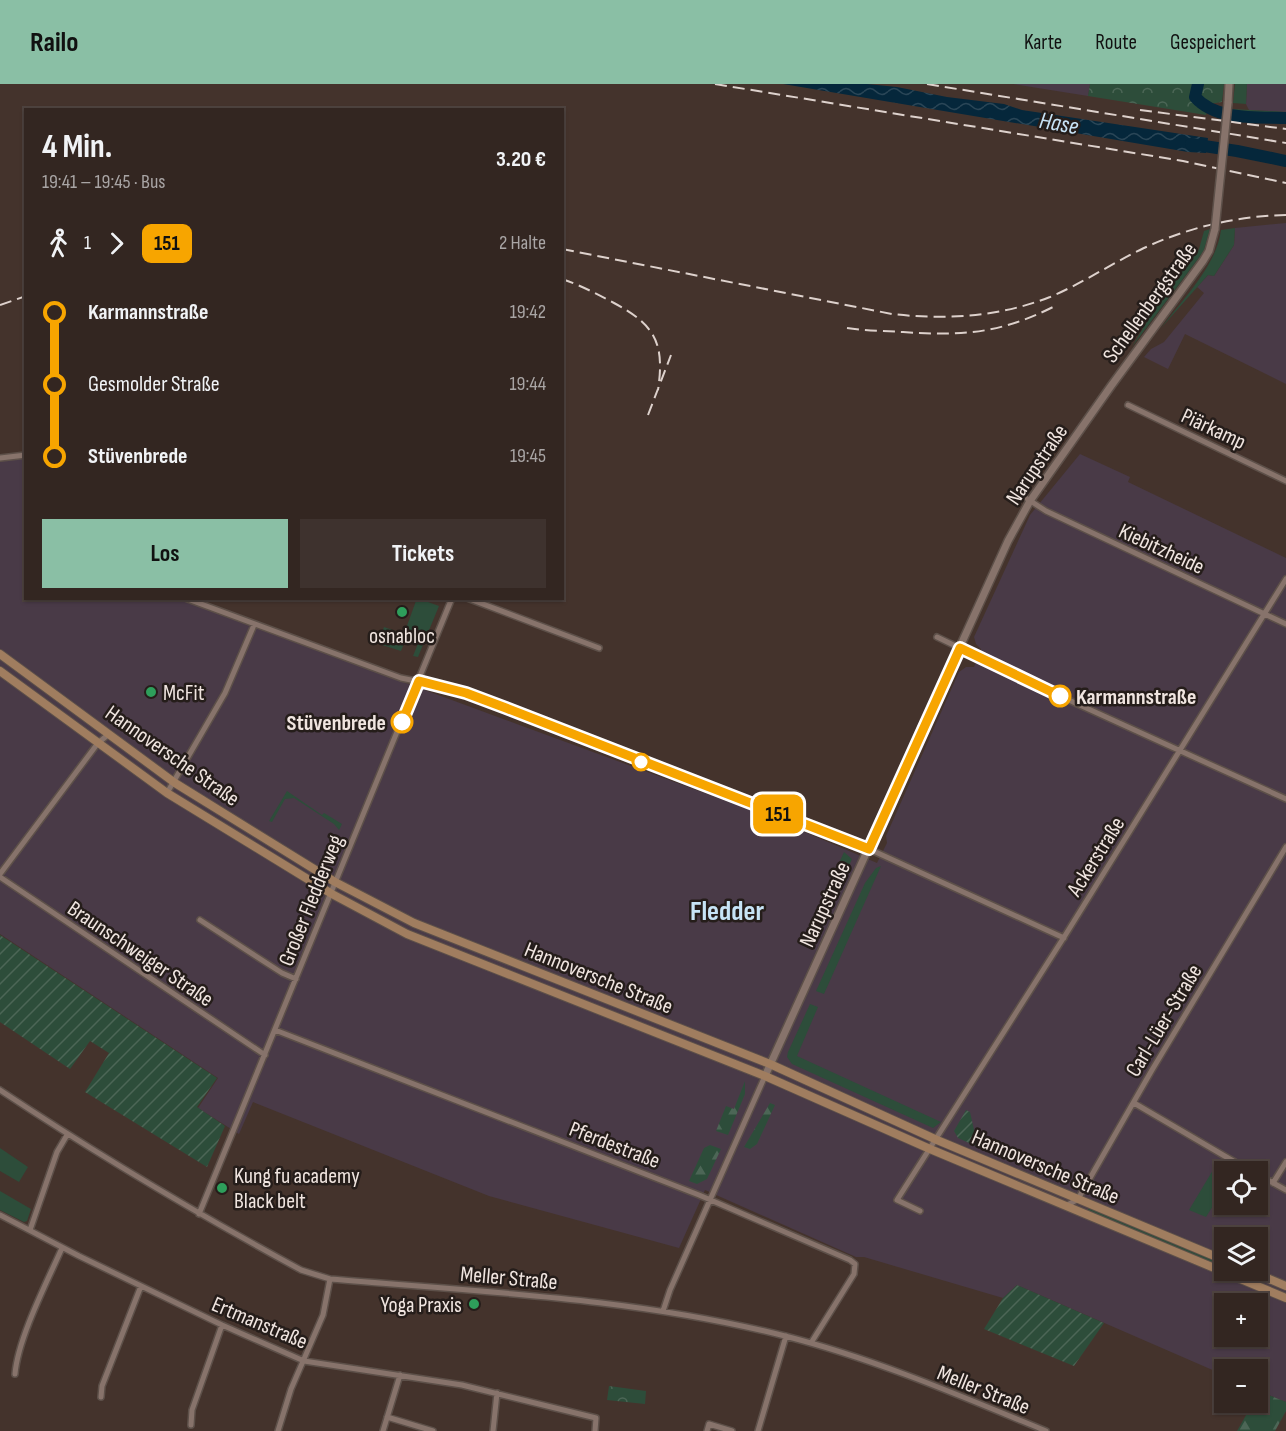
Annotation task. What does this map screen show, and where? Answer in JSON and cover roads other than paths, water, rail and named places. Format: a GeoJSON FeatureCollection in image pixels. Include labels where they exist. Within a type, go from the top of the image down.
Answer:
{"type":"FeatureCollection","features":[{"type":"Feature","properties":{"kind":"main road","name":"Hannoversche Straße"},"geometry":{"type":"LineString","coordinates":[[0,654],[175,783],[335,882],[414,923],[770,1064],[937,1140],[1214,1256]]}},
{"type":"Feature","properties":{"kind":"main road","name":"Hannoversche Straße"},"geometry":{"type":"LineString","coordinates":[[0,671],[167,793],[332,894],[407,934],[765,1076],[930,1149],[1286,1298]]}},
{"type":"Feature","properties":{"kind":"main road"},"geometry":{"type":"LineString","coordinates":[[1268,1278],[1286,1286]]}},
{"type":"Feature","properties":{"kind":"street","name":"Schellenbergstraße"},"geometry":{"type":"LineString","coordinates":[[1105,395],[1209,251],[1215,229],[1229,84]]}},
{"type":"Feature","properties":{"kind":"street","name":"Narupstraße"},"geometry":{"type":"LineString","coordinates":[[663,1311],[670,1290],[770,1064],[1008,540],[1028,500],[1105,395]]}},
{"type":"Feature","properties":{"kind":"street","name":"Piärkamp"},"geometry":{"type":"LineString","coordinates":[[1128,405],[1286,481]]}},
{"type":"Feature","properties":{"kind":"street"},"geometry":{"type":"LineString","coordinates":[[0,458],[24,455]]}},
{"type":"Feature","properties":{"kind":"street","name":"Kiebitzheide"},"geometry":{"type":"LineString","coordinates":[[1028,500],[1046,511],[1286,624]]}},
{"type":"Feature","properties":{"kind":"street","name":"Ackerstraße"},"geometry":{"type":"LineString","coordinates":[[930,1149],[1064,938],[1286,579]]}},
{"type":"Feature","properties":{"kind":"street"},"geometry":{"type":"LineString","coordinates":[[190,600],[401,678],[456,690],[498,705],[869,849],[1064,938]]}},
{"type":"Feature","properties":{"kind":"street","name":"Großer Fledderweg"},"geometry":{"type":"LineString","coordinates":[[199,1214],[451,600]]}},
{"type":"Feature","properties":{"kind":"street"},"geometry":{"type":"LineString","coordinates":[[472,600],[599,648]]}},
{"type":"Feature","properties":{"kind":"street"},"geometry":{"type":"LineString","coordinates":[[167,793],[175,783],[225,693],[254,625]]}},
{"type":"Feature","properties":{"kind":"street"},"geometry":{"type":"LineString","coordinates":[[937,637],[1286,799]]}},
{"type":"Feature","properties":{"kind":"street"},"geometry":{"type":"LineString","coordinates":[[0,875],[98,743],[110,734]]}},
{"type":"Feature","properties":{"kind":"street","name":"Carl-Lüer-Straße"},"geometry":{"type":"LineString","coordinates":[[1066,1206],[1078,1199],[1286,847]]}},
{"type":"Feature","properties":{"kind":"street","name":"Braunschweiger Straße"},"geometry":{"type":"LineString","coordinates":[[0,875],[265,1055]]}},
{"type":"Feature","properties":{"kind":"street"},"geometry":{"type":"LineString","coordinates":[[200,920],[282,973],[296,979]]}},
{"type":"Feature","properties":{"kind":"street","name":"Pferdestraße"},"geometry":{"type":"LineString","coordinates":[[275,1030],[641,1172],[850,1260],[855,1264],[854,1274],[811,1343]]}},
{"type":"Feature","properties":{"kind":"street","name":"Meller Straße"},"geometry":{"type":"LineString","coordinates":[[0,1090],[67,1135],[199,1214],[301,1270],[330,1279],[611,1303],[786,1336],[896,1371],[1046,1431]]}},
{"type":"Feature","properties":{"kind":"street"},"geometry":{"type":"LineString","coordinates":[[1134,1103],[1233,1161]]}},
{"type":"Feature","properties":{"kind":"street"},"geometry":{"type":"LineString","coordinates":[[30,1230],[57,1152],[67,1135]]}},
{"type":"Feature","properties":{"kind":"street"},"geometry":{"type":"LineString","coordinates":[[920,1211],[897,1200],[930,1149]]}},
{"type":"Feature","properties":{"kind":"street"},"geometry":{"type":"LineString","coordinates":[[1273,1183],[1286,1162]]}},
{"type":"Feature","properties":{"kind":"street"},"geometry":{"type":"LineString","coordinates":[[1268,1180],[1286,1190]]}},
{"type":"Feature","properties":{"kind":"street","name":"Ertmanstraße"},"geometry":{"type":"LineString","coordinates":[[0,1215],[141,1286],[304,1360],[462,1384],[596,1418],[595,1431]]}},
{"type":"Feature","properties":{"kind":"street"},"geometry":{"type":"LineString","coordinates":[[15,1374],[16,1363],[33,1316],[62,1248]]}},
{"type":"Feature","properties":{"kind":"street"},"geometry":{"type":"LineString","coordinates":[[278,1431],[284,1408],[323,1315],[330,1279]]}},
{"type":"Feature","properties":{"kind":"street"},"geometry":{"type":"LineString","coordinates":[[101,1396],[102,1386],[141,1286]]}},
{"type":"Feature","properties":{"kind":"street"},"geometry":{"type":"LineString","coordinates":[[191,1425],[192,1410],[222,1324]]}},
{"type":"Feature","properties":{"kind":"street"},"geometry":{"type":"LineString","coordinates":[[758,1431],[786,1336]]}},
{"type":"Feature","properties":{"kind":"street"},"geometry":{"type":"LineString","coordinates":[[383,1431],[400,1375]]}},
{"type":"Feature","properties":{"kind":"street"},"geometry":{"type":"LineString","coordinates":[[493,1431],[497,1393]]}},
{"type":"Feature","properties":{"kind":"street"},"geometry":{"type":"LineString","coordinates":[[387,1417],[433,1431]]}},
{"type":"Feature","properties":{"kind":"street"},"geometry":{"type":"LineString","coordinates":[[707,1431],[709,1424],[732,1431]]}},
{"type":"Feature","properties":{"kind":"water"},"geometry":{"type":"Polygon","coordinates":[[[783,84],[867,84],[1004,104],[1022,110],[1208,138],[1206,153],[1188,152],[783,84]]]}},
{"type":"Feature","properties":{"kind":"waterway","name":"Hase"},"geometry":{"type":"LineString","coordinates":[[1198,84],[1195,97],[1214,110],[1237,116],[1286,118]]}},
{"type":"Feature","properties":{"kind":"waterway","name":"Hase"},"geometry":{"type":"LineString","coordinates":[[1191,144],[1286,161]]}},
{"type":"Feature","properties":{"kind":"railway"},"geometry":{"type":"LineString","coordinates":[[715,84],[1183,161],[1286,183]]}},
{"type":"Feature","properties":{"kind":"railway"},"geometry":{"type":"LineString","coordinates":[[927,84],[1286,143]]}},
{"type":"Feature","properties":{"kind":"railway"},"geometry":{"type":"LineString","coordinates":[[1140,110],[1286,129]]}},
{"type":"Feature","properties":{"kind":"railway"},"geometry":{"type":"LineString","coordinates":[[564,249],[892,314],[952,317],[992,313],[1031,304],[1073,286],[1140,250],[1175,235],[1230,221],[1286,215]]}},
{"type":"Feature","properties":{"kind":"railway"},"geometry":{"type":"LineString","coordinates":[[564,280],[628,311],[648,328],[654,337],[660,360],[658,390]]}},
{"type":"Feature","properties":{"kind":"railway"},"geometry":{"type":"LineString","coordinates":[[0,305],[24,297]]}},
{"type":"Feature","properties":{"kind":"railway"},"geometry":{"type":"LineString","coordinates":[[847,328],[962,333],[1015,323],[1053,307]]}},
{"type":"Feature","properties":{"kind":"railway"},"geometry":{"type":"LineString","coordinates":[[648,415],[671,355]]}},
{"type":"Feature","properties":{"kind":"place","name":"osnabloc"},"geometry":{"type":"Point","coordinates":[402,612]}},
{"type":"Feature","properties":{"kind":"place","name":"McFit"},"geometry":{"type":"Point","coordinates":[151,692]}},
{"type":"Feature","properties":{"kind":"place","name":"Karmannstraße"},"geometry":{"type":"Point","coordinates":[1060,696]}},
{"type":"Feature","properties":{"kind":"place","name":"Stüvenbrede"},"geometry":{"type":"Point","coordinates":[402,722]}},
{"type":"Feature","properties":{"kind":"place","name":"Kung fu academy Black belt"},"geometry":{"type":"Point","coordinates":[222,1188]}},
{"type":"Feature","properties":{"kind":"place","name":"Yoga Praxis"},"geometry":{"type":"Point","coordinates":[474,1304]}},
{"type":"Feature","properties":{"kind":"district","name":"Fledder"},"geometry":{"type":"Point","coordinates":[727,910]}}]}
